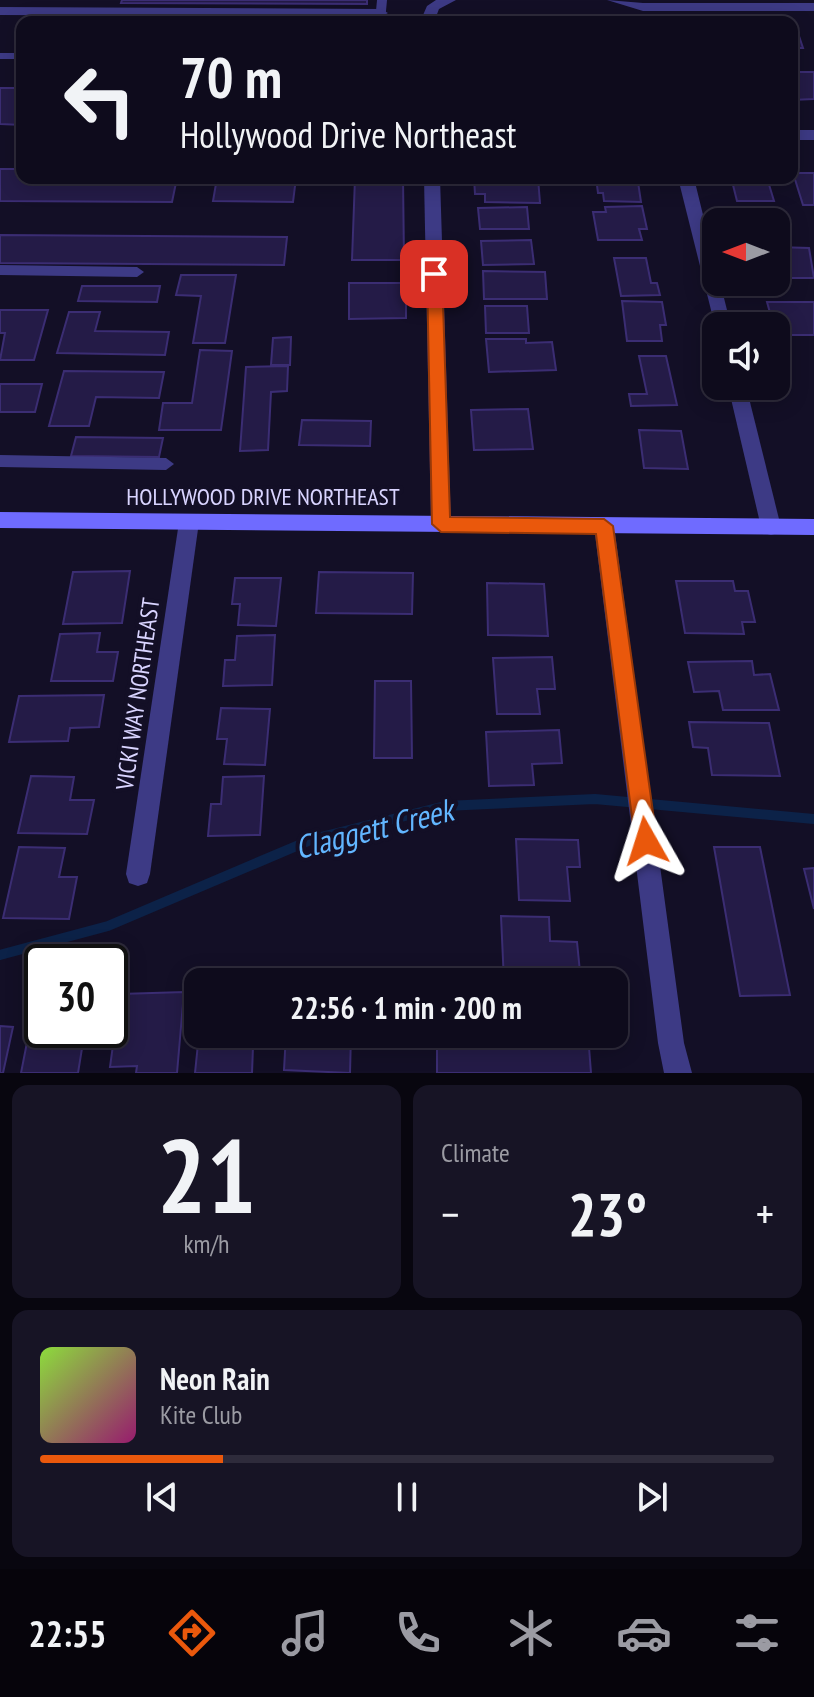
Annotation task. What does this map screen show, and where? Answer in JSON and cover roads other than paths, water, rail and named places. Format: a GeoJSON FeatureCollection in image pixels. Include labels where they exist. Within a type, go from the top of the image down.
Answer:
{"type":"FeatureCollection","features":[{"type":"Feature","properties":{"kind":"street"},"geometry":{"type":"LineString","coordinates":[[613,0],[643,7],[814,7]]}},
{"type":"Feature","properties":{"kind":"street"},"geometry":{"type":"LineString","coordinates":[[428,16],[445,1]]}},
{"type":"Feature","properties":{"kind":"street"},"geometry":{"type":"LineString","coordinates":[[643,7],[645,16]]}},
{"type":"Feature","properties":{"kind":"street"},"geometry":{"type":"LineString","coordinates":[[0,11],[381,12]]}},
{"type":"Feature","properties":{"kind":"street"},"geometry":{"type":"LineString","coordinates":[[432,184],[441,524]]}},
{"type":"Feature","properties":{"kind":"street"},"geometry":{"type":"LineString","coordinates":[[687,184],[719,312]]}},
{"type":"Feature","properties":{"kind":"street"},"geometry":{"type":"LineString","coordinates":[[740,400],[771,527]]}},
{"type":"Feature","properties":{"kind":"street","name":"HOLLYWOOD DRIVE NORTHEAST"},"geometry":{"type":"LineString","coordinates":[[0,520],[814,527]]}},
{"type":"Feature","properties":{"kind":"street","name":"VICKI WAY NORTHEAST"},"geometry":{"type":"LineString","coordinates":[[138,874],[189,522]]}},
{"type":"Feature","properties":{"kind":"street"},"geometry":{"type":"LineString","coordinates":[[604,526],[671,1043],[678,1073]]}},
{"type":"Feature","properties":{"kind":"lane"},"geometry":{"type":"LineString","coordinates":[[0,270],[137,272]]}},
{"type":"Feature","properties":{"kind":"lane"},"geometry":{"type":"LineString","coordinates":[[0,461],[166,464]]}},
{"type":"Feature","properties":{"kind":"waterway","name":"Claggett Creek"},"geometry":{"type":"LineString","coordinates":[[0,955],[108,926],[313,839],[445,806],[595,799],[814,819]]}}]}
